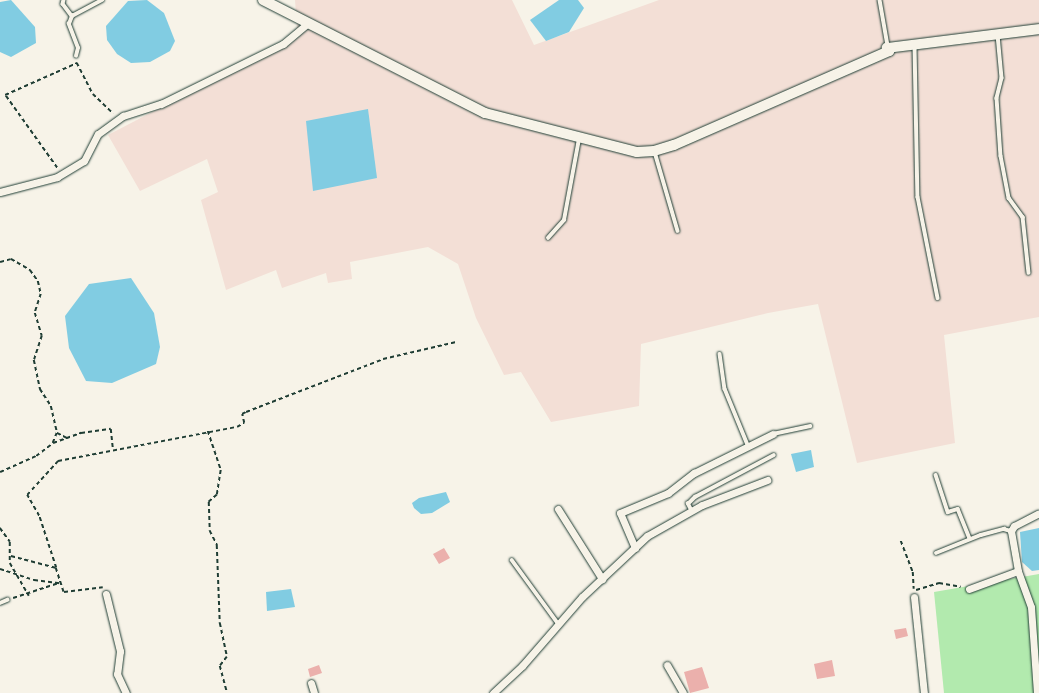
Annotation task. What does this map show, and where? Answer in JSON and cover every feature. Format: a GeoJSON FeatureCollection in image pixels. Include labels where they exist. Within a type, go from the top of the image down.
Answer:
{"type":"FeatureCollection","features":[{"type":"Feature","properties":{"kind":"street"},"geometry":{"type":"LineString","coordinates":[[263,0],[307,24],[480,111],[618,149],[654,151],[889,51],[887,48],[1039,29]]}},
{"type":"Feature","properties":{"kind":"street"},"geometry":{"type":"LineString","coordinates":[[0,192],[62,175],[84,161],[98,134],[118,120],[161,104],[283,44],[307,24]]}},
{"type":"Feature","properties":{"kind":"street"},"geometry":{"type":"LineString","coordinates":[[635,548],[620,513],[668,493],[694,473],[748,445],[774,434]]}},
{"type":"Feature","properties":{"kind":"street"},"geometry":{"type":"LineString","coordinates":[[493,693],[522,666],[558,623],[647,536],[691,510],[767,480]]}},
{"type":"Feature","properties":{"kind":"street"},"geometry":{"type":"LineString","coordinates":[[558,509],[602,579]]}},
{"type":"Feature","properties":{"kind":"street"},"geometry":{"type":"LineString","coordinates":[[1038,693],[1030,607],[1018,571],[1011,531],[1014,526],[1039,514]]}},
{"type":"Feature","properties":{"kind":"street"},"geometry":{"type":"LineString","coordinates":[[968,589],[1018,571]]}},
{"type":"Feature","properties":{"kind":"street"},"geometry":{"type":"LineString","coordinates":[[106,594],[120,651],[117,674],[126,693]]}},
{"type":"Feature","properties":{"kind":"street"},"geometry":{"type":"LineString","coordinates":[[914,594],[924,693]]}},
{"type":"Feature","properties":{"kind":"street"},"geometry":{"type":"LineString","coordinates":[[667,665],[683,693]]}},
{"type":"Feature","properties":{"kind":"street"},"geometry":{"type":"LineString","coordinates":[[311,683],[314,693]]}},
{"type":"Feature","properties":{"kind":"lane"},"geometry":{"type":"LineString","coordinates":[[64,0],[63,4],[72,16]]}},
{"type":"Feature","properties":{"kind":"lane"},"geometry":{"type":"LineString","coordinates":[[76,56],[78,48],[69,24],[72,16],[102,0]]}},
{"type":"Feature","properties":{"kind":"lane"},"geometry":{"type":"LineString","coordinates":[[880,0],[889,51]]}},
{"type":"Feature","properties":{"kind":"lane"},"geometry":{"type":"LineString","coordinates":[[998,35],[1002,78],[997,104],[1002,156],[1009,198],[1023,217],[1029,273]]}},
{"type":"Feature","properties":{"kind":"lane"},"geometry":{"type":"LineString","coordinates":[[915,45],[918,197],[938,298]]}},
{"type":"Feature","properties":{"kind":"lane"},"geometry":{"type":"LineString","coordinates":[[548,238],[564,220],[579,139]]}},
{"type":"Feature","properties":{"kind":"lane"},"geometry":{"type":"LineString","coordinates":[[654,151],[678,231]]}},
{"type":"Feature","properties":{"kind":"lane"},"geometry":{"type":"LineString","coordinates":[[720,354],[724,389],[748,445]]}},
{"type":"Feature","properties":{"kind":"lane"},"geometry":{"type":"LineString","coordinates":[[774,434],[810,426]]}},
{"type":"Feature","properties":{"kind":"lane"},"geometry":{"type":"LineString","coordinates":[[691,510],[688,504],[695,497],[774,455]]}},
{"type":"Feature","properties":{"kind":"lane"},"geometry":{"type":"LineString","coordinates":[[936,475],[948,512],[958,509],[970,539]]}},
{"type":"Feature","properties":{"kind":"lane"},"geometry":{"type":"LineString","coordinates":[[936,553],[970,539],[1004,529],[1011,531]]}},
{"type":"Feature","properties":{"kind":"lane"},"geometry":{"type":"LineString","coordinates":[[512,560],[558,623]]}},
{"type":"Feature","properties":{"kind":"lane"},"geometry":{"type":"LineString","coordinates":[[0,603],[7,600]]}},
{"type":"Feature","properties":{"kind":"path"},"geometry":{"type":"LineString","coordinates":[[76,56],[77,63],[94,94],[118,120]]}},
{"type":"Feature","properties":{"kind":"path"},"geometry":{"type":"LineString","coordinates":[[62,175],[5,95],[77,63]]}},
{"type":"Feature","properties":{"kind":"path"},"geometry":{"type":"LineString","coordinates":[[0,262],[11,259],[30,270],[38,281],[41,294],[35,313],[42,336],[34,360],[40,389],[50,406],[57,432],[53,443]]}},
{"type":"Feature","properties":{"kind":"path"},"geometry":{"type":"LineString","coordinates":[[106,594],[102,586],[64,592],[39,516],[27,495],[58,461],[113,448],[187,438],[208,431],[240,426],[246,412],[384,359],[456,342]]}},
{"type":"Feature","properties":{"kind":"path"},"geometry":{"type":"LineString","coordinates":[[0,472],[36,456],[53,443],[67,438],[111,429],[113,448]]}},
{"type":"Feature","properties":{"kind":"path"},"geometry":{"type":"LineString","coordinates":[[208,431],[221,470],[217,495],[209,502],[210,531],[218,545],[220,624],[227,657],[220,666],[227,693]]}},
{"type":"Feature","properties":{"kind":"path"},"geometry":{"type":"LineString","coordinates":[[57,432],[67,438]]}},
{"type":"Feature","properties":{"kind":"path"},"geometry":{"type":"LineString","coordinates":[[0,528],[10,542],[10,563],[29,596]]}},
{"type":"Feature","properties":{"kind":"path"},"geometry":{"type":"LineString","coordinates":[[901,541],[913,572],[914,594],[939,583],[968,589]]}},
{"type":"Feature","properties":{"kind":"path"},"geometry":{"type":"LineString","coordinates":[[11,556],[56,568]]}},
{"type":"Feature","properties":{"kind":"path"},"geometry":{"type":"LineString","coordinates":[[0,569],[18,576],[60,583]]}},
{"type":"Feature","properties":{"kind":"path"},"geometry":{"type":"LineString","coordinates":[[7,600],[27,592],[60,583]]}},
{"type":"Feature","properties":{"kind":"shaded area"},"geometry":{"type":"Polygon","coordinates":[[[295,0],[512,0],[534,45],[659,0],[1039,0],[1039,317],[944,335],[955,443],[857,463],[818,304],[768,313],[641,344],[639,406],[551,422],[521,372],[504,375],[476,318],[458,264],[428,247],[350,262],[352,279],[328,283],[326,273],[282,288],[276,270],[226,290],[201,200],[218,192],[207,159],[140,191],[108,135],[260,56],[289,36],[297,28],[295,0]]]}},
{"type":"Feature","properties":{"kind":"green space"},"geometry":{"type":"Polygon","coordinates":[[[1039,574],[1039,693],[944,693],[934,592],[1039,574]]]}},
{"type":"Feature","properties":{"kind":"water"},"geometry":{"type":"Polygon","coordinates":[[[11,0],[35,27],[36,43],[11,57],[0,52],[0,2],[11,0]]]}},
{"type":"Feature","properties":{"kind":"water"},"geometry":{"type":"Polygon","coordinates":[[[147,0],[164,13],[175,41],[170,51],[150,62],[131,63],[117,54],[107,40],[106,26],[128,1],[147,0]]]}},
{"type":"Feature","properties":{"kind":"water"},"geometry":{"type":"Polygon","coordinates":[[[559,0],[578,0],[584,8],[569,32],[546,41],[530,20],[559,0]]]}},
{"type":"Feature","properties":{"kind":"water"},"geometry":{"type":"Polygon","coordinates":[[[368,109],[377,178],[313,191],[306,121],[368,109]]]}},
{"type":"Feature","properties":{"kind":"water"},"geometry":{"type":"Polygon","coordinates":[[[131,278],[154,313],[160,347],[156,364],[112,383],[86,381],[69,348],[65,316],[89,284],[131,278]]]}},
{"type":"Feature","properties":{"kind":"water"},"geometry":{"type":"Polygon","coordinates":[[[811,450],[814,467],[796,472],[791,454],[811,450]]]}},
{"type":"Feature","properties":{"kind":"water"},"geometry":{"type":"Polygon","coordinates":[[[446,492],[450,502],[432,513],[421,514],[414,508],[412,503],[419,498],[446,492]]]}},
{"type":"Feature","properties":{"kind":"water"},"geometry":{"type":"Polygon","coordinates":[[[1039,528],[1039,570],[1032,571],[1022,562],[1020,532],[1039,528]]]}},
{"type":"Feature","properties":{"kind":"water"},"geometry":{"type":"Polygon","coordinates":[[[291,589],[295,607],[267,611],[266,592],[291,589]]]}},
{"type":"Feature","properties":{"kind":"building"},"geometry":{"type":"Polygon","coordinates":[[[444,548],[450,558],[439,564],[433,554],[444,548]]]}},
{"type":"Feature","properties":{"kind":"building"},"geometry":{"type":"Polygon","coordinates":[[[906,628],[908,636],[896,639],[894,630],[906,628]]]}},
{"type":"Feature","properties":{"kind":"building"},"geometry":{"type":"Polygon","coordinates":[[[832,660],[835,676],[817,679],[814,664],[832,660]]]}},
{"type":"Feature","properties":{"kind":"building"},"geometry":{"type":"Polygon","coordinates":[[[319,665],[322,673],[310,677],[308,669],[319,665]]]}},
{"type":"Feature","properties":{"kind":"building"},"geometry":{"type":"Polygon","coordinates":[[[702,667],[709,688],[690,693],[684,672],[702,667]]]}}]}
